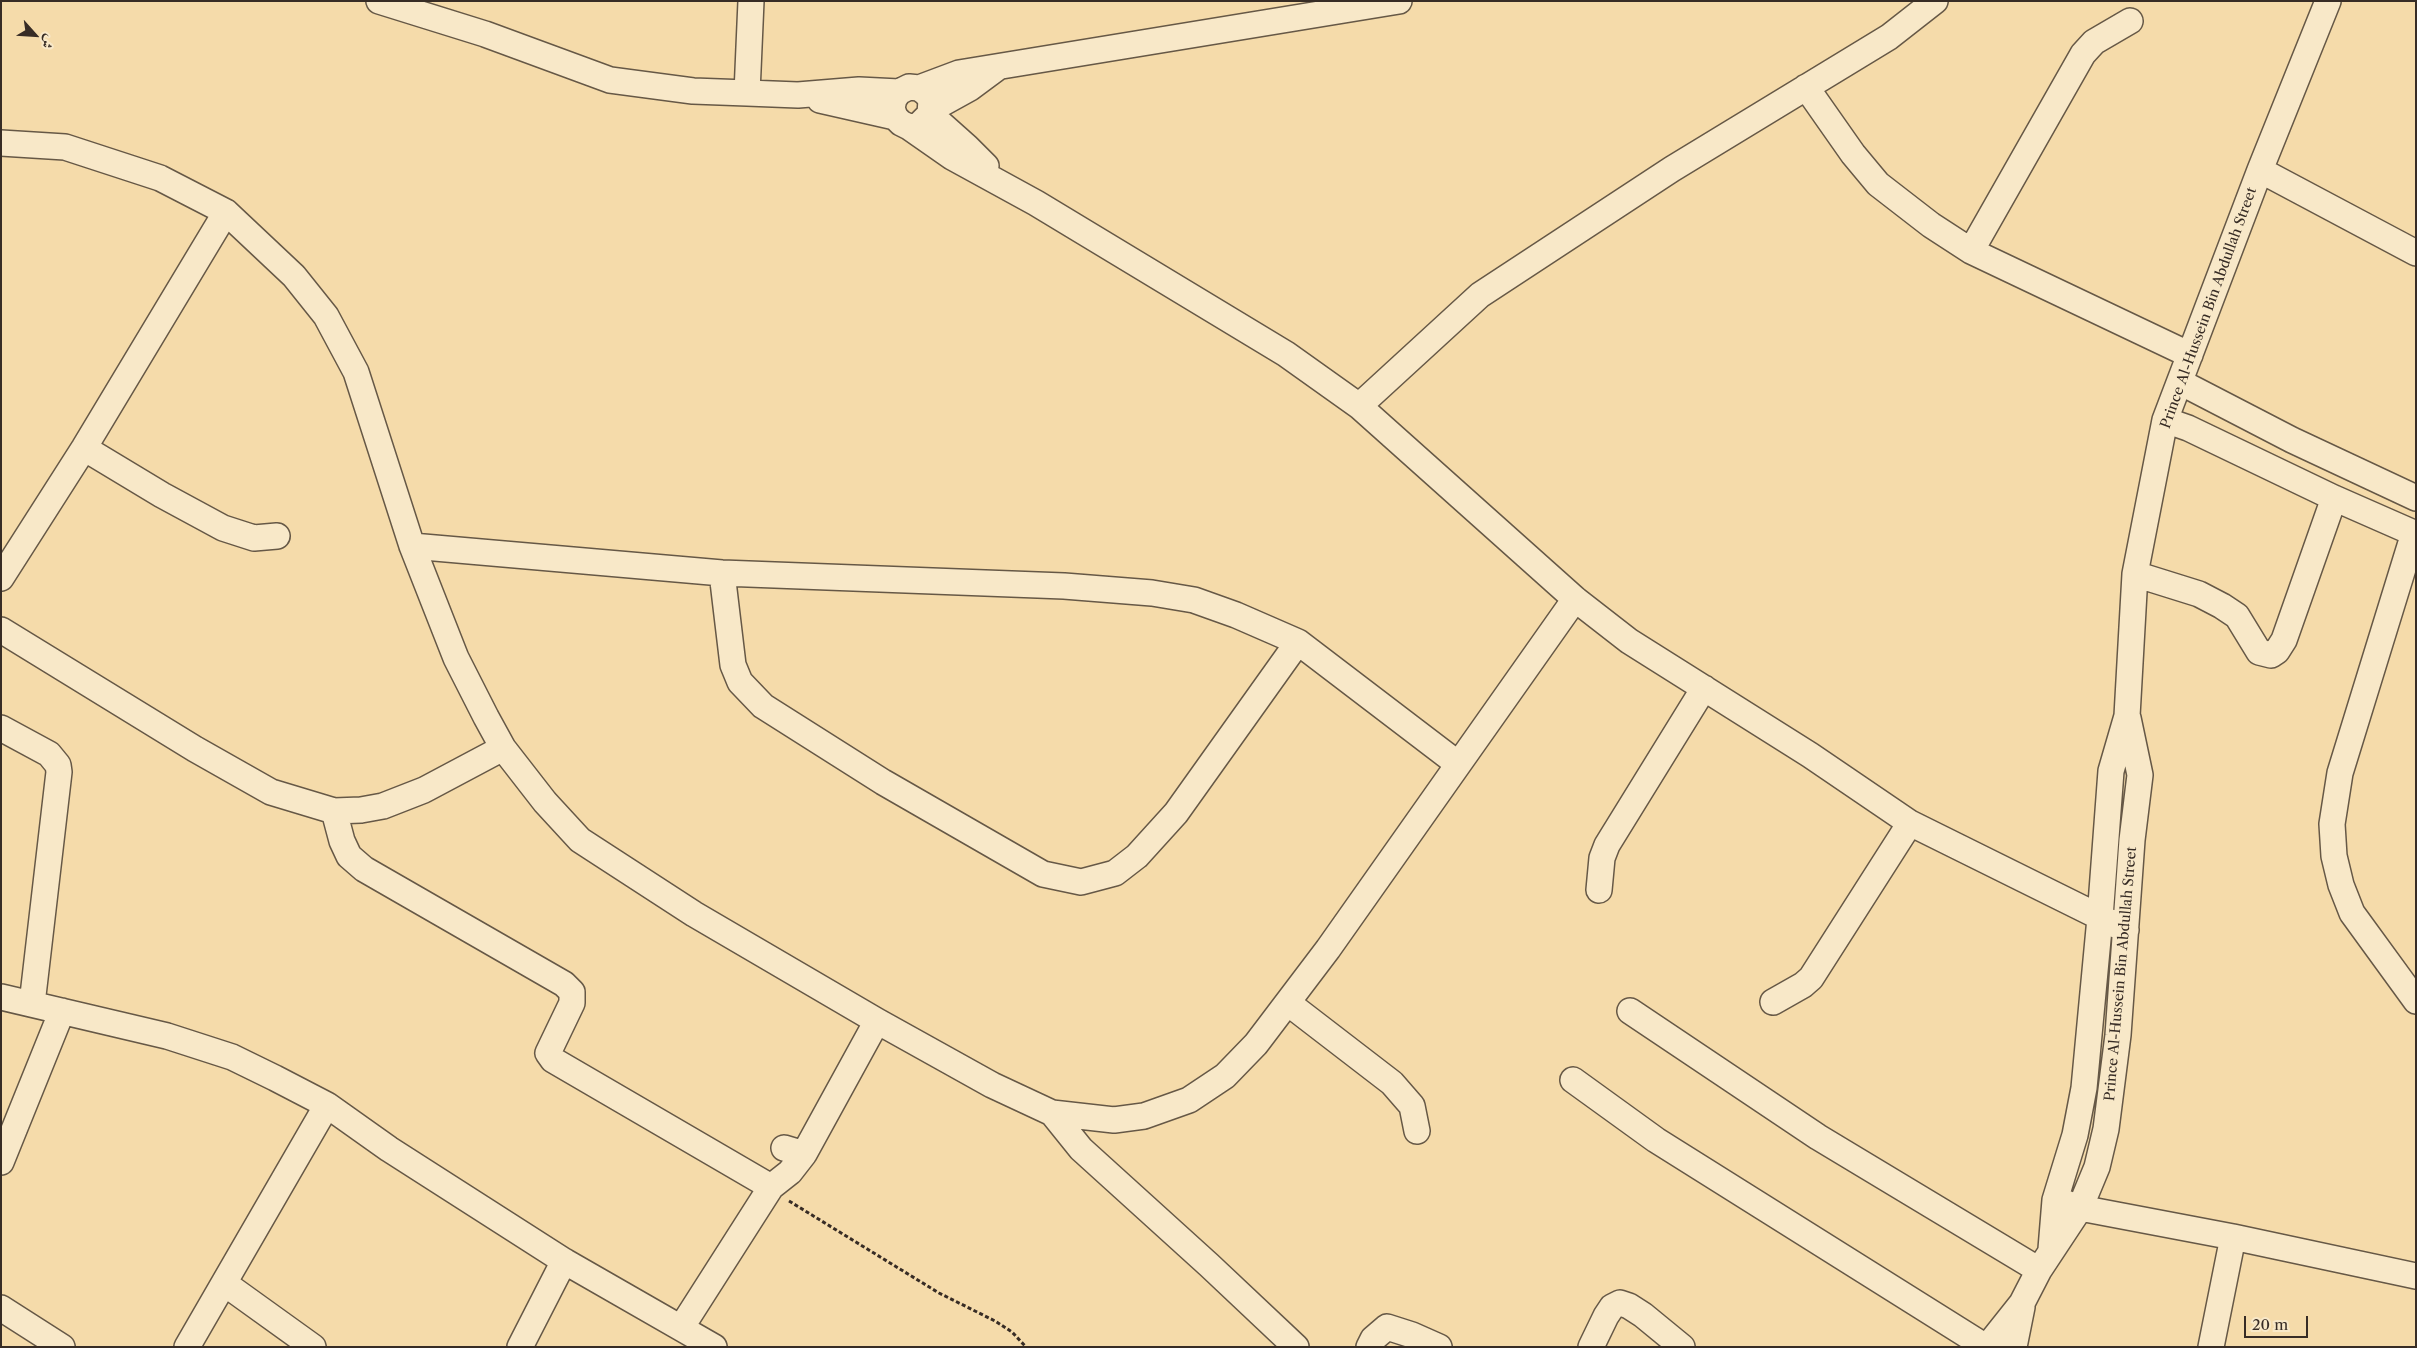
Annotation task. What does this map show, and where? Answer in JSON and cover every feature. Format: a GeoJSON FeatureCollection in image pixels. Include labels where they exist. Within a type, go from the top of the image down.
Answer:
{"type":"FeatureCollection","features":[{"type":"Feature","properties":{"kind":"street"},"geometry":{"type":"LineString","coordinates":[[379,1],[485,34],[610,80],[692,91],[798,95],[859,90],[909,90],[926,93],[931,100],[917,117]]}},
{"type":"Feature","properties":{"kind":"street"},"geometry":{"type":"LineString","coordinates":[[748,93],[751,1]]}},
{"type":"Feature","properties":{"kind":"street"},"geometry":{"type":"LineString","coordinates":[[1399,1],[959,73],[909,90],[894,99],[892,108],[917,117],[968,147],[1006,188],[1036,203],[1286,354],[1359,406],[1575,599],[1629,641],[1810,755],[1910,823],[2126,930]]}},
{"type":"Feature","properties":{"kind":"street"},"geometry":{"type":"LineString","coordinates":[[1359,406],[1480,295],[1648,184],[1889,37],[1934,1]]}},
{"type":"Feature","properties":{"kind":"street","name":"Prince Al-Hussein Bin Abdullah Street"},"geometry":{"type":"LineString","coordinates":[[2045,1260],[2056,1200],[2075,1135],[2084,1088],[2100,918],[2111,771],[2127,716],[2135,574],[2166,420],[2260,170],[2328,1]]}},
{"type":"Feature","properties":{"kind":"street"},"geometry":{"type":"LineString","coordinates":[[1971,251],[2083,54],[2094,42],[2130,21]]}},
{"type":"Feature","properties":{"kind":"street"},"geometry":{"type":"LineString","coordinates":[[798,95],[917,117],[970,88],[999,66]]}},
{"type":"Feature","properties":{"kind":"street"},"geometry":{"type":"LineString","coordinates":[[1806,87],[1853,154],[1878,184],[1931,225],[1971,251],[2190,355]]}},
{"type":"Feature","properties":{"kind":"street"},"geometry":{"type":"LineString","coordinates":[[1,143],[66,147],[160,178],[226,212],[294,276],[326,316],[356,372],[412,546],[456,658],[503,748],[545,802],[580,840],[694,914],[877,1021],[992,1085],[1052,1113],[1114,1120],[1144,1116],[1189,1100],[1225,1076],[1256,1044],[1288,1003],[1575,599]]}},
{"type":"Feature","properties":{"kind":"street"},"geometry":{"type":"LineString","coordinates":[[2260,170],[2416,253]]}},
{"type":"Feature","properties":{"kind":"street"},"geometry":{"type":"LineString","coordinates":[[1,578],[84,448],[226,212]]}},
{"type":"Feature","properties":{"kind":"street"},"geometry":{"type":"LineString","coordinates":[[2180,382],[2292,440],[2416,498]]}},
{"type":"Feature","properties":{"kind":"street"},"geometry":{"type":"LineString","coordinates":[[2166,420],[2188,428],[2334,498],[2415,534],[2340,773],[2332,824],[2334,856],[2341,885],[2352,913],[2416,1001]]}},
{"type":"Feature","properties":{"kind":"street"},"geometry":{"type":"LineString","coordinates":[[84,448],[162,495],[223,528],[254,538],[276,536]]}},
{"type":"Feature","properties":{"kind":"street"},"geometry":{"type":"LineString","coordinates":[[2135,574],[2199,594],[2222,606],[2237,616],[2259,652],[2271,656],[2277,652],[2284,640],[2334,498]]}},
{"type":"Feature","properties":{"kind":"street"},"geometry":{"type":"LineString","coordinates":[[412,546],[722,573],[1064,586],[1152,593],[1194,600],[1228,612],[1298,642],[1458,764]]}},
{"type":"Feature","properties":{"kind":"street"},"geometry":{"type":"LineString","coordinates":[[722,573],[733,665],[740,682],[763,706],[882,782],[1043,874],[1081,882],[1115,873],[1137,856],[1176,813],[1298,642]]}},
{"type":"Feature","properties":{"kind":"street"},"geometry":{"type":"LineString","coordinates":[[1,630],[195,749],[271,792],[334,811],[383,806],[424,790],[503,748]]}},
{"type":"Feature","properties":{"kind":"street"},"geometry":{"type":"LineString","coordinates":[[1599,890],[1602,858],[1607,845],[1704,688]]}},
{"type":"Feature","properties":{"kind":"street","name":"Prince Al-Hussein Bin Abdullah Street"},"geometry":{"type":"LineString","coordinates":[[1986,1347],[2022,1303],[2045,1260],[2080,1208],[2097,1167],[2106,1128],[2118,1035],[2132,840],[2140,775],[2127,716]]}},
{"type":"Feature","properties":{"kind":"street"},"geometry":{"type":"LineString","coordinates":[[1,728],[49,754],[58,765],[59,772],[32,1004]]}},
{"type":"Feature","properties":{"kind":"street"},"geometry":{"type":"LineString","coordinates":[[334,811],[348,856],[364,869],[564,984],[572,992],[572,1003],[548,1053],[553,1060],[771,1187]]}},
{"type":"Feature","properties":{"kind":"street"},"geometry":{"type":"LineString","coordinates":[[1773,1002],[1803,985],[1811,978],[1910,823]]}},
{"type":"Feature","properties":{"kind":"street"},"geometry":{"type":"LineString","coordinates":[[1,997],[167,1036],[232,1056],[327,1105],[389,1150],[564,1261],[714,1347]]}},
{"type":"Feature","properties":{"kind":"street"},"geometry":{"type":"LineString","coordinates":[[1288,1003],[1392,1083],[1412,1106],[1416,1132]]}},
{"type":"Feature","properties":{"kind":"street"},"geometry":{"type":"LineString","coordinates":[[1,1162],[62,1011]]}},
{"type":"Feature","properties":{"kind":"street"},"geometry":{"type":"LineString","coordinates":[[1630,1011],[1818,1137],[2045,1260]]}},
{"type":"Feature","properties":{"kind":"street"},"geometry":{"type":"LineString","coordinates":[[681,1328],[771,1187],[790,1172],[794,1151],[877,1021]]}},
{"type":"Feature","properties":{"kind":"street"},"geometry":{"type":"LineString","coordinates":[[1573,1080],[1656,1140],[1986,1347]]}},
{"type":"Feature","properties":{"kind":"street"},"geometry":{"type":"LineString","coordinates":[[187,1347],[327,1105]]}},
{"type":"Feature","properties":{"kind":"street"},"geometry":{"type":"LineString","coordinates":[[1052,1113],[1081,1149],[1296,1347]]}},
{"type":"Feature","properties":{"kind":"street"},"geometry":{"type":"LineString","coordinates":[[2056,1200],[2080,1208],[2233,1237],[2416,1276]]}},
{"type":"Feature","properties":{"kind":"street"},"geometry":{"type":"LineString","coordinates":[[2210,1347],[2233,1237]]}},
{"type":"Feature","properties":{"kind":"street"},"geometry":{"type":"LineString","coordinates":[[520,1347],[564,1261]]}},
{"type":"Feature","properties":{"kind":"street"},"geometry":{"type":"LineString","coordinates":[[224,1283],[313,1347]]}},
{"type":"Feature","properties":{"kind":"street"},"geometry":{"type":"LineString","coordinates":[[1591,1347],[1606,1316],[1612,1307],[1620,1303],[1629,1306],[1643,1315],[1682,1347]]}},
{"type":"Feature","properties":{"kind":"street"},"geometry":{"type":"LineString","coordinates":[[2014,1347],[2022,1303]]}},
{"type":"Feature","properties":{"kind":"street"},"geometry":{"type":"LineString","coordinates":[[1,1308],[62,1347]]}},
{"type":"Feature","properties":{"kind":"street"},"geometry":{"type":"LineString","coordinates":[[1369,1347],[1380,1330],[1387,1327],[1412,1334],[1439,1347]]}},
{"type":"Feature","properties":{"kind":"path"},"geometry":{"type":"LineString","coordinates":[[771,1187],[796,1206],[939,1293],[995,1321],[1012,1332],[1026,1347]]}}]}
